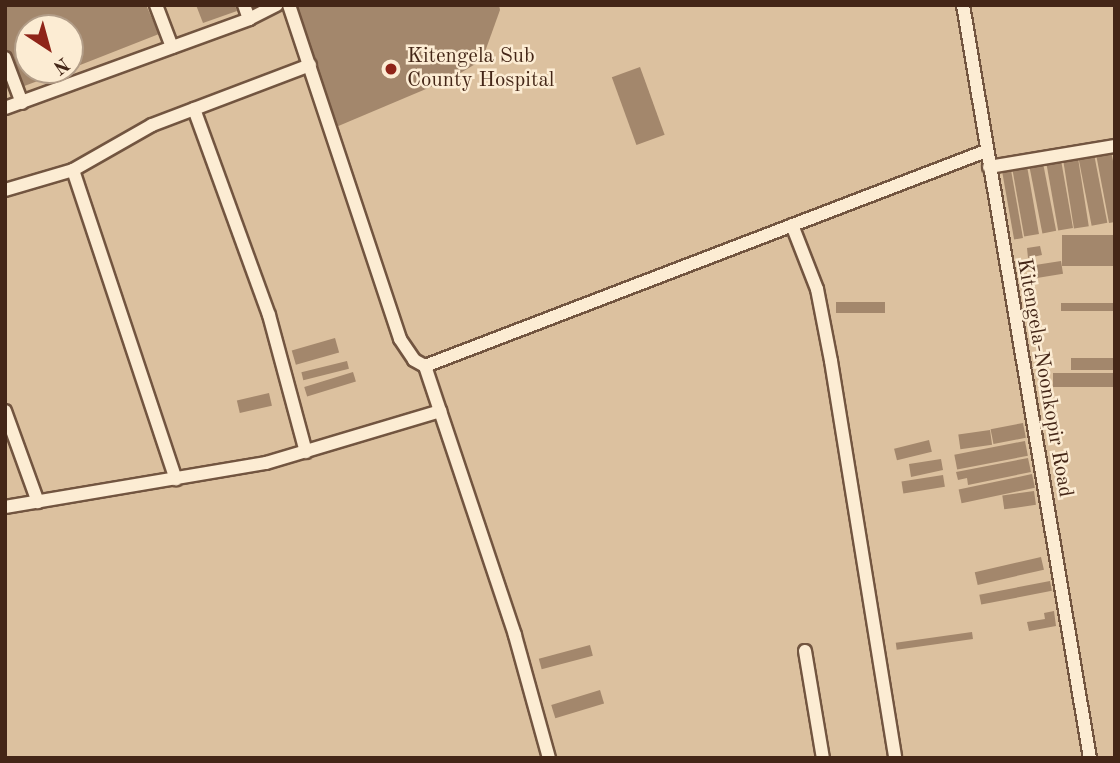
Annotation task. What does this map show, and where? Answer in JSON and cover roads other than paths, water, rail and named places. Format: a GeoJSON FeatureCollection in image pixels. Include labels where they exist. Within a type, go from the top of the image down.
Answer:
{"type":"FeatureCollection","features":[{"type":"Feature","properties":{"kind":"street"},"geometry":{"type":"LineString","coordinates":[[156,5],[172,47]]}},
{"type":"Feature","properties":{"kind":"street"},"geometry":{"type":"LineString","coordinates":[[244,5],[249,19]]}},
{"type":"Feature","properties":{"kind":"street"},"geometry":{"type":"LineString","coordinates":[[5,108],[249,19],[277,5]]}},
{"type":"Feature","properties":{"kind":"street"},"geometry":{"type":"LineString","coordinates":[[289,5],[400,339],[405,350],[425,366],[514,635],[549,758]]}},
{"type":"Feature","properties":{"kind":"street","name":"Kitengela-Noonkopir Road"},"geometry":{"type":"LineString","coordinates":[[962,5],[1090,758]]}},
{"type":"Feature","properties":{"kind":"street"},"geometry":{"type":"LineString","coordinates":[[5,58],[22,103]]}},
{"type":"Feature","properties":{"kind":"street"},"geometry":{"type":"LineString","coordinates":[[5,190],[73,170],[152,125],[310,65]]}},
{"type":"Feature","properties":{"kind":"street"},"geometry":{"type":"LineString","coordinates":[[194,109],[269,315],[306,452]]}},
{"type":"Feature","properties":{"kind":"street"},"geometry":{"type":"LineString","coordinates":[[989,167],[1115,146]]}},
{"type":"Feature","properties":{"kind":"street"},"geometry":{"type":"LineString","coordinates":[[425,366],[986,151]]}},
{"type":"Feature","properties":{"kind":"street"},"geometry":{"type":"LineString","coordinates":[[73,170],[176,479]]}},
{"type":"Feature","properties":{"kind":"street"},"geometry":{"type":"LineString","coordinates":[[792,225],[817,289],[829,349],[895,758]]}},
{"type":"Feature","properties":{"kind":"street"},"geometry":{"type":"LineString","coordinates":[[5,411],[38,502]]}},
{"type":"Feature","properties":{"kind":"street"},"geometry":{"type":"LineString","coordinates":[[5,507],[176,479],[306,452],[440,411]]}},
{"type":"Feature","properties":{"kind":"street"},"geometry":{"type":"LineString","coordinates":[[805,651],[823,758]]}},
{"type":"Feature","properties":{"kind":"place","name":"Kitengela Sub County Hospital"},"geometry":{"type":"Point","coordinates":[391,69]}}]}
